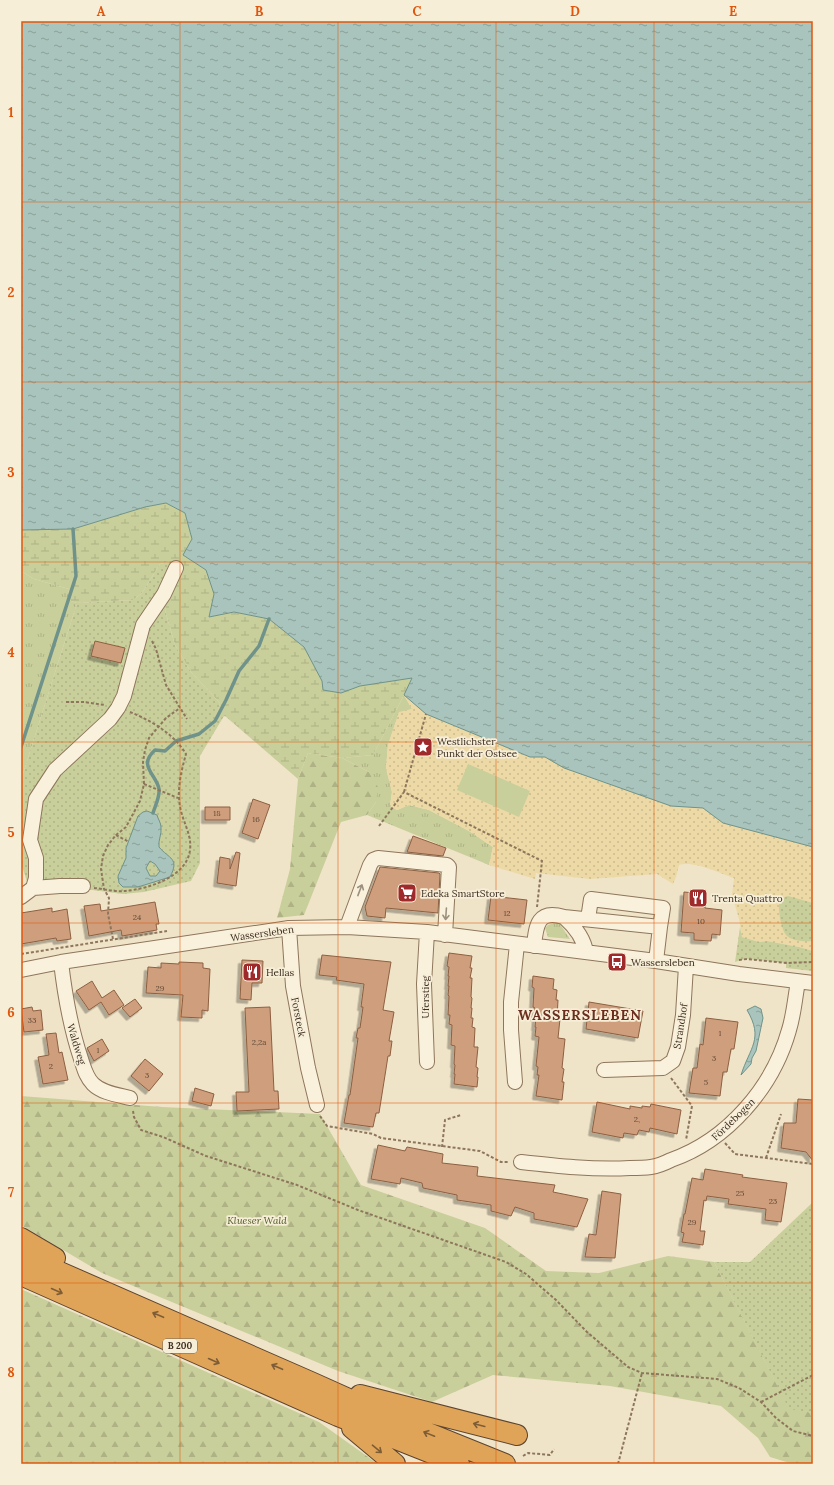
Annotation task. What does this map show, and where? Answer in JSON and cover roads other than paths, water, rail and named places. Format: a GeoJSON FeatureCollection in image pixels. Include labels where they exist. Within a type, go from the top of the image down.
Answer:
{"type":"FeatureCollection","features":[{"type":"Feature","properties":{"kind":"highway"},"geometry":{"type":"LineString","coordinates":[[21,1238],[136,1306]]}},
{"type":"Feature","properties":{"kind":"highway","name":"B 200"},"geometry":{"type":"LineString","coordinates":[[21,1255],[398,1421],[505,1464]]}},
{"type":"Feature","properties":{"kind":"highway","name":"B 200"},"geometry":{"type":"LineString","coordinates":[[21,1275],[338,1416],[459,1464]]}},
{"type":"Feature","properties":{"kind":"highway"},"geometry":{"type":"LineString","coordinates":[[313,1383],[517,1435]]}},
{"type":"Feature","properties":{"kind":"highway"},"geometry":{"type":"LineString","coordinates":[[338,1416],[395,1464]]}},
{"type":"Feature","properties":{"kind":"street"},"geometry":{"type":"LineString","coordinates":[[33,888],[36,878],[36,858],[30,840],[36,799],[42,787],[55,770],[110,719],[118,708],[124,696],[143,625],[164,594],[176,568]]}},
{"type":"Feature","properties":{"kind":"street"},"geometry":{"type":"LineString","coordinates":[[347,927],[370,865],[373,860],[378,858],[449,866],[444,935]]}},
{"type":"Feature","properties":{"kind":"street"},"geometry":{"type":"LineString","coordinates":[[21,897],[33,888],[83,886]]}},
{"type":"Feature","properties":{"kind":"street"},"geometry":{"type":"LineString","coordinates":[[588,919],[591,899],[663,908],[656,961]]}},
{"type":"Feature","properties":{"kind":"street"},"geometry":{"type":"LineString","coordinates":[[534,946],[536,928],[543,917],[553,913],[564,917],[660,927]]}},
{"type":"Feature","properties":{"kind":"street"},"geometry":{"type":"LineString","coordinates":[[564,917],[571,924],[585,945],[586,952]]}},
{"type":"Feature","properties":{"kind":"street","name":"Wassersleben"},"geometry":{"type":"LineString","coordinates":[[21,970],[61,962],[289,928],[347,927],[427,932],[656,961],[813,984]]}},
{"type":"Feature","properties":{"kind":"street","name":"Forsteck"},"geometry":{"type":"LineString","coordinates":[[289,928],[293,986],[308,1068],[317,1105]]}},
{"type":"Feature","properties":{"kind":"street","name":"Uferstieg"},"geometry":{"type":"LineString","coordinates":[[427,932],[424,984],[428,1062]]}},
{"type":"Feature","properties":{"kind":"street"},"geometry":{"type":"LineString","coordinates":[[515,1082],[511,1030],[511,1002],[517,944]]}},
{"type":"Feature","properties":{"kind":"street","name":"Waldweg"},"geometry":{"type":"LineString","coordinates":[[61,962],[65,1001],[74,1038],[87,1077],[93,1085],[105,1091],[130,1098]]}},
{"type":"Feature","properties":{"kind":"street","name":"Strandhof"},"geometry":{"type":"LineString","coordinates":[[604,1070],[663,1068],[673,1061],[678,1047],[683,1015],[686,966]]}},
{"type":"Feature","properties":{"kind":"street","name":"Fördebogen"},"geometry":{"type":"LineString","coordinates":[[521,1162],[610,1170],[652,1167],[683,1156],[701,1147],[718,1135],[755,1099],[765,1084],[780,1054],[789,1030],[798,982]]}},
{"type":"Feature","properties":{"kind":"water"},"geometry":{"type":"Polygon","coordinates":[[[21,21],[813,21],[813,847],[723,823],[703,808],[671,806],[564,768],[545,757],[530,757],[426,714],[404,695],[412,678],[360,686],[341,693],[323,690],[322,681],[304,647],[269,619],[234,612],[209,617],[214,594],[206,570],[183,555],[192,539],[185,513],[166,503],[145,507],[73,529],[21,530],[21,21]]]}},
{"type":"Feature","properties":{"kind":"water"},"geometry":{"type":"Polygon","coordinates":[[[147,811],[157,815],[161,824],[159,847],[174,862],[173,871],[170,877],[138,887],[123,887],[119,883],[118,876],[126,858],[126,848],[138,816],[147,811]],[[150,861],[146,868],[150,876],[156,876],[160,871],[155,864],[150,861]]]}},
{"type":"Feature","properties":{"kind":"water"},"geometry":{"type":"Polygon","coordinates":[[[755,1006],[761,1009],[763,1018],[756,1051],[752,1058],[751,1064],[741,1075],[754,1043],[755,1036],[752,1020],[747,1010],[755,1006]]]}},
{"type":"Feature","properties":{"kind":"waterway"},"geometry":{"type":"LineString","coordinates":[[21,747],[76,576],[73,529]]}},
{"type":"Feature","properties":{"kind":"waterway"},"geometry":{"type":"LineString","coordinates":[[153,813],[158,798],[159,789],[158,784],[148,766],[150,756],[155,750],[165,751],[176,741],[199,734],[215,721],[239,671],[259,646],[269,619]]}},
{"type":"Feature","properties":{"kind":"place","name":"Westlichster Punkt der Ostsee"},"geometry":{"type":"Point","coordinates":[423,747]}},
{"type":"Feature","properties":{"kind":"place","name":"Edeka SmartStore"},"geometry":{"type":"Point","coordinates":[407,893]}},
{"type":"Feature","properties":{"kind":"place","name":"Trenta Quattro"},"geometry":{"type":"Point","coordinates":[698,898]}},
{"type":"Feature","properties":{"kind":"place","name":"Wassersleben"},"geometry":{"type":"Point","coordinates":[617,962]}},
{"type":"Feature","properties":{"kind":"place","name":"Hellas"},"geometry":{"type":"Point","coordinates":[252,972]}},
{"type":"Feature","properties":{"kind":"district","name":"WASSERSLEBEN"},"geometry":{"type":"Point","coordinates":[580,1015]}},
{"type":"Feature","properties":{"kind":"park label","name":"Klueser Wald"},"geometry":{"type":"Point","coordinates":[257,1220]}}]}
